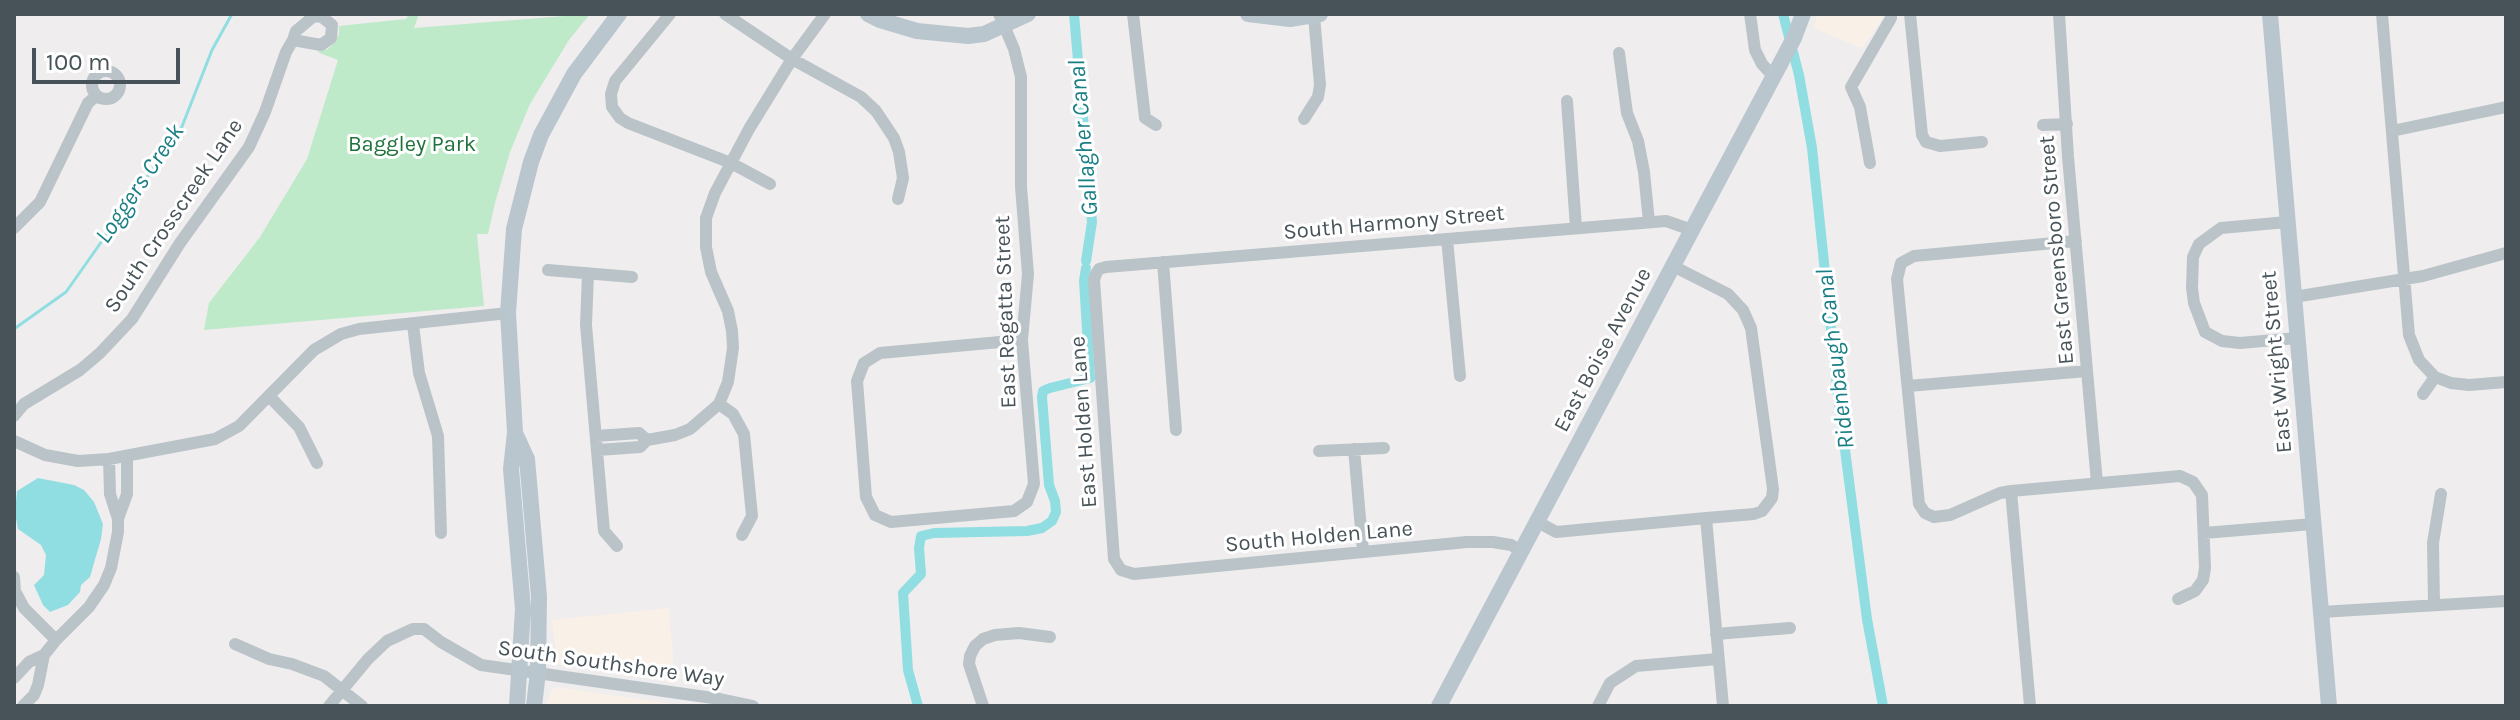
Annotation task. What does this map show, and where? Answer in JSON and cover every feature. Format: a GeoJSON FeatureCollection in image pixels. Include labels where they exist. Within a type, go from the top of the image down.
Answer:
{"type":"FeatureCollection","features":[{"type":"Feature","properties":{"kind":"street"},"geometry":{"type":"LineString","coordinates":[[517,706],[523,609],[511,469],[515,432],[508,313],[514,229],[541,135],[574,74],[619,14]]}},
{"type":"Feature","properties":{"kind":"street"},"geometry":{"type":"LineString","coordinates":[[670,14],[615,81],[611,94],[612,107],[628,123],[731,163],[770,184]]}},
{"type":"Feature","properties":{"kind":"street"},"geometry":{"type":"LineString","coordinates":[[725,14],[792,59],[861,97],[881,117],[899,152],[903,178],[898,199]]}},
{"type":"Feature","properties":{"kind":"street"},"geometry":{"type":"LineString","coordinates":[[598,450],[640,447],[647,440],[675,435],[706,418],[719,404],[728,382],[733,348],[728,311],[711,272],[706,247],[706,218],[731,163],[792,59],[825,14]]}},
{"type":"Feature","properties":{"kind":"street"},"geometry":{"type":"LineString","coordinates":[[868,14],[917,31],[951,35],[984,34],[1002,20],[1028,14]]}},
{"type":"Feature","properties":{"kind":"street"},"geometry":{"type":"LineString","coordinates":[[1133,14],[1145,118],[1156,125]]}},
{"type":"Feature","properties":{"kind":"street"},"geometry":{"type":"LineString","coordinates":[[1248,14],[1279,18],[1317,15],[1320,85],[1318,97],[1304,119]]}},
{"type":"Feature","properties":{"kind":"street"},"geometry":{"type":"LineString","coordinates":[[1750,14],[1755,50],[1773,76]]}},
{"type":"Feature","properties":{"kind":"street","name":"East Boise Avenue"},"geometry":{"type":"LineString","coordinates":[[1439,706],[1794,38],[1803,14]]}},
{"type":"Feature","properties":{"kind":"street"},"geometry":{"type":"LineString","coordinates":[[1870,163],[1860,107],[1851,87],[1891,14]]}},
{"type":"Feature","properties":{"kind":"street"},"geometry":{"type":"LineString","coordinates":[[1910,14],[1922,135],[1926,142],[1940,146],[1982,142]]}},
{"type":"Feature","properties":{"kind":"street","name":"East Greensboro Street"},"geometry":{"type":"LineString","coordinates":[[2059,14],[2097,483]]}},
{"type":"Feature","properties":{"kind":"street","name":"East Wright Street"},"geometry":{"type":"LineString","coordinates":[[2270,14],[2329,706]]}},
{"type":"Feature","properties":{"kind":"street"},"geometry":{"type":"LineString","coordinates":[[2382,14],[2409,335],[2419,360],[2435,377],[2460,384],[2506,382]]}},
{"type":"Feature","properties":{"kind":"street","name":"East Regatta Street"},"geometry":{"type":"LineString","coordinates":[[1002,20],[1019,63],[1023,99],[1021,187],[1028,274],[1022,340],[1034,484],[1027,502],[1014,511],[891,522],[875,515],[866,497],[857,381],[864,363],[880,353],[1022,340]]}},
{"type":"Feature","properties":{"kind":"street","name":"South Crosscreek Lane"},"geometry":{"type":"LineString","coordinates":[[14,416],[24,404],[80,370],[132,319],[180,243],[249,147],[293,40]]}},
{"type":"Feature","properties":{"kind":"street"},"geometry":{"type":"LineString","coordinates":[[1619,53],[1627,113],[1638,141],[1644,172],[1649,222]]}},
{"type":"Feature","properties":{"kind":"street"},"geometry":{"type":"LineString","coordinates":[[14,227],[40,202],[88,103],[96,96]]}},
{"type":"Feature","properties":{"kind":"street"},"geometry":{"type":"LineString","coordinates":[[1567,101],[1576,228]]}},
{"type":"Feature","properties":{"kind":"street"},"geometry":{"type":"LineString","coordinates":[[2392,131],[2506,107]]}},
{"type":"Feature","properties":{"kind":"street"},"geometry":{"type":"LineString","coordinates":[[2043,125],[2067,124]]}},
{"type":"Feature","properties":{"kind":"street","name":"South Harmony Street"},"geometry":{"type":"LineString","coordinates":[[1099,269],[1649,222],[1666,221],[1692,230]]}},
{"type":"Feature","properties":{"kind":"street"},"geometry":{"type":"LineString","coordinates":[[2287,222],[2221,228],[2199,244],[2193,257],[2192,288],[2205,332],[2222,341],[2240,343],[2297,338]]}},
{"type":"Feature","properties":{"kind":"street"},"geometry":{"type":"LineString","coordinates":[[1447,239],[1460,376]]}},
{"type":"Feature","properties":{"kind":"street"},"geometry":{"type":"LineString","coordinates":[[2076,241],[1914,256],[1901,263],[1897,279],[1919,504],[1925,513],[1934,517],[1950,515],[2011,491],[2180,476],[2193,482],[2202,495],[2205,568],[2203,580],[2195,591],[2178,599]]}},
{"type":"Feature","properties":{"kind":"street"},"geometry":{"type":"LineString","coordinates":[[2294,297],[2405,278],[2490,260],[2506,253]]}},
{"type":"Feature","properties":{"kind":"street"},"geometry":{"type":"LineString","coordinates":[[1163,262],[1176,430]]}},
{"type":"Feature","properties":{"kind":"street"},"geometry":{"type":"LineString","coordinates":[[1536,521],[1556,532],[1754,514],[1762,511],[1772,498],[1751,328],[1743,310],[1728,294],[1673,266]]}},
{"type":"Feature","properties":{"kind":"street","name":"East Holden Lane"},"geometry":{"type":"LineString","coordinates":[[1099,269],[1094,280],[1114,559],[1121,570]]}},
{"type":"Feature","properties":{"kind":"street"},"geometry":{"type":"LineString","coordinates":[[548,270],[632,277]]}},
{"type":"Feature","properties":{"kind":"street"},"geometry":{"type":"LineString","coordinates":[[588,274],[586,325],[604,531],[617,546]]}},
{"type":"Feature","properties":{"kind":"street"},"geometry":{"type":"LineString","coordinates":[[14,441],[45,455],[78,461],[109,459],[215,439],[239,426],[314,350],[341,334],[359,329],[508,313]]}},
{"type":"Feature","properties":{"kind":"street"},"geometry":{"type":"LineString","coordinates":[[413,325],[419,373],[438,436],[441,533]]}},
{"type":"Feature","properties":{"kind":"street"},"geometry":{"type":"LineString","coordinates":[[1908,386],[2087,371]]}},
{"type":"Feature","properties":{"kind":"street"},"geometry":{"type":"LineString","coordinates":[[2423,394],[2435,377]]}},
{"type":"Feature","properties":{"kind":"street"},"geometry":{"type":"LineString","coordinates":[[269,396],[299,427],[317,463]]}},
{"type":"Feature","properties":{"kind":"street"},"geometry":{"type":"LineString","coordinates":[[719,404],[733,414],[744,434],[752,516],[742,535]]}},
{"type":"Feature","properties":{"kind":"street"},"geometry":{"type":"LineString","coordinates":[[515,432],[527,459],[539,597],[538,672],[534,706]]}},
{"type":"Feature","properties":{"kind":"street"},"geometry":{"type":"LineString","coordinates":[[596,436],[639,433],[647,440]]}},
{"type":"Feature","properties":{"kind":"street"},"geometry":{"type":"LineString","coordinates":[[1319,451],[1384,448]]}},
{"type":"Feature","properties":{"kind":"street"},"geometry":{"type":"LineString","coordinates":[[1354,449],[1363,552]]}},
{"type":"Feature","properties":{"kind":"street"},"geometry":{"type":"LineString","coordinates":[[14,678],[29,662],[44,655],[89,607],[104,585],[116,550],[118,519],[127,494],[127,456]]}},
{"type":"Feature","properties":{"kind":"street"},"geometry":{"type":"LineString","coordinates":[[109,459],[110,486],[118,519]]}},
{"type":"Feature","properties":{"kind":"street"},"geometry":{"type":"LineString","coordinates":[[110,486],[127,485]]}},
{"type":"Feature","properties":{"kind":"street"},"geometry":{"type":"LineString","coordinates":[[2011,491],[2030,706]]}},
{"type":"Feature","properties":{"kind":"street"},"geometry":{"type":"LineString","coordinates":[[2434,604],[2432,553],[2441,494]]}},
{"type":"Feature","properties":{"kind":"street"},"geometry":{"type":"LineString","coordinates":[[1706,518],[1723,706]]}},
{"type":"Feature","properties":{"kind":"street"},"geometry":{"type":"LineString","coordinates":[[2204,533],[2313,524]]}},
{"type":"Feature","properties":{"kind":"street","name":"South Holden Lane"},"geometry":{"type":"LineString","coordinates":[[1121,570],[1134,574],[1493,542],[1520,550]]}},
{"type":"Feature","properties":{"kind":"street"},"geometry":{"type":"LineString","coordinates":[[14,577],[15,591],[24,608],[56,640]]}},
{"type":"Feature","properties":{"kind":"street"},"geometry":{"type":"LineString","coordinates":[[2321,612],[2506,601]]}},
{"type":"Feature","properties":{"kind":"street"},"geometry":{"type":"LineString","coordinates":[[1716,634],[1790,628]]}},
{"type":"Feature","properties":{"kind":"street","name":"South Southshore Way"},"geometry":{"type":"LineString","coordinates":[[343,690],[387,641],[409,629],[424,629],[481,665],[753,706]]}},
{"type":"Feature","properties":{"kind":"street"},"geometry":{"type":"LineString","coordinates":[[983,706],[969,664],[975,646],[995,635],[1019,633],[1050,637]]}},
{"type":"Feature","properties":{"kind":"street"},"geometry":{"type":"LineString","coordinates":[[235,644],[269,659],[324,676],[362,706]]}},
{"type":"Feature","properties":{"kind":"street"},"geometry":{"type":"LineString","coordinates":[[23,706],[34,695],[44,655]]}},
{"type":"Feature","properties":{"kind":"street"},"geometry":{"type":"LineString","coordinates":[[1598,706],[1610,683],[1636,666],[1718,659]]}},
{"type":"Feature","properties":{"kind":"street"},"geometry":{"type":"LineString","coordinates":[[329,706],[343,690]]}},
{"type":"Feature","properties":{"kind":"shaded area"},"geometry":{"type":"Polygon","coordinates":[[[1817,14],[1884,16],[1862,48],[1814,28],[1817,14]]]}},
{"type":"Feature","properties":{"kind":"shaded area"},"geometry":{"type":"Polygon","coordinates":[[[669,608],[675,683],[557,664],[552,620],[669,608]]]}},
{"type":"Feature","properties":{"kind":"shaded area"},"geometry":{"type":"Polygon","coordinates":[[[557,687],[687,706],[546,706],[551,690],[557,687]]]}},
{"type":"Feature","properties":{"kind":"green space","name":"Baggley Park"},"geometry":{"type":"Polygon","coordinates":[[[409,14],[419,14],[414,28],[590,14],[569,40],[530,104],[510,152],[488,234],[477,234],[484,306],[204,330],[209,303],[260,237],[307,159],[338,60],[317,52],[328,49],[335,42],[339,26],[406,19],[409,14]]]}},
{"type":"Feature","properties":{"kind":"water"},"geometry":{"type":"Polygon","coordinates":[[[38,478],[84,490],[94,502],[103,524],[90,577],[68,605],[50,612],[43,605],[34,585],[44,575],[46,555],[41,545],[18,529],[15,513],[17,491],[38,478]]]}},
{"type":"Feature","properties":{"kind":"waterway","name":"Loggers Creek"},"geometry":{"type":"LineString","coordinates":[[14,329],[66,292],[181,129],[212,50],[232,14]]}},
{"type":"Feature","properties":{"kind":"waterway","name":"Gallagher Canal"},"geometry":{"type":"LineString","coordinates":[[1074,14],[1092,222],[1086,261]]}},
{"type":"Feature","properties":{"kind":"waterway","name":"Ridenbaugh Canal"},"geometry":{"type":"LineString","coordinates":[[1783,14],[1799,75],[1812,148],[1838,396],[1867,619],[1883,706]]}},
{"type":"Feature","properties":{"kind":"waterway","name":"Gallagher Canal"},"geometry":{"type":"LineString","coordinates":[[918,706],[908,670],[903,593],[921,574],[921,536],[1027,531],[1042,528],[1052,521],[1056,512],[1049,485],[1042,397],[1043,391],[1050,388],[1090,378],[1084,281],[1086,268]]}}]}
